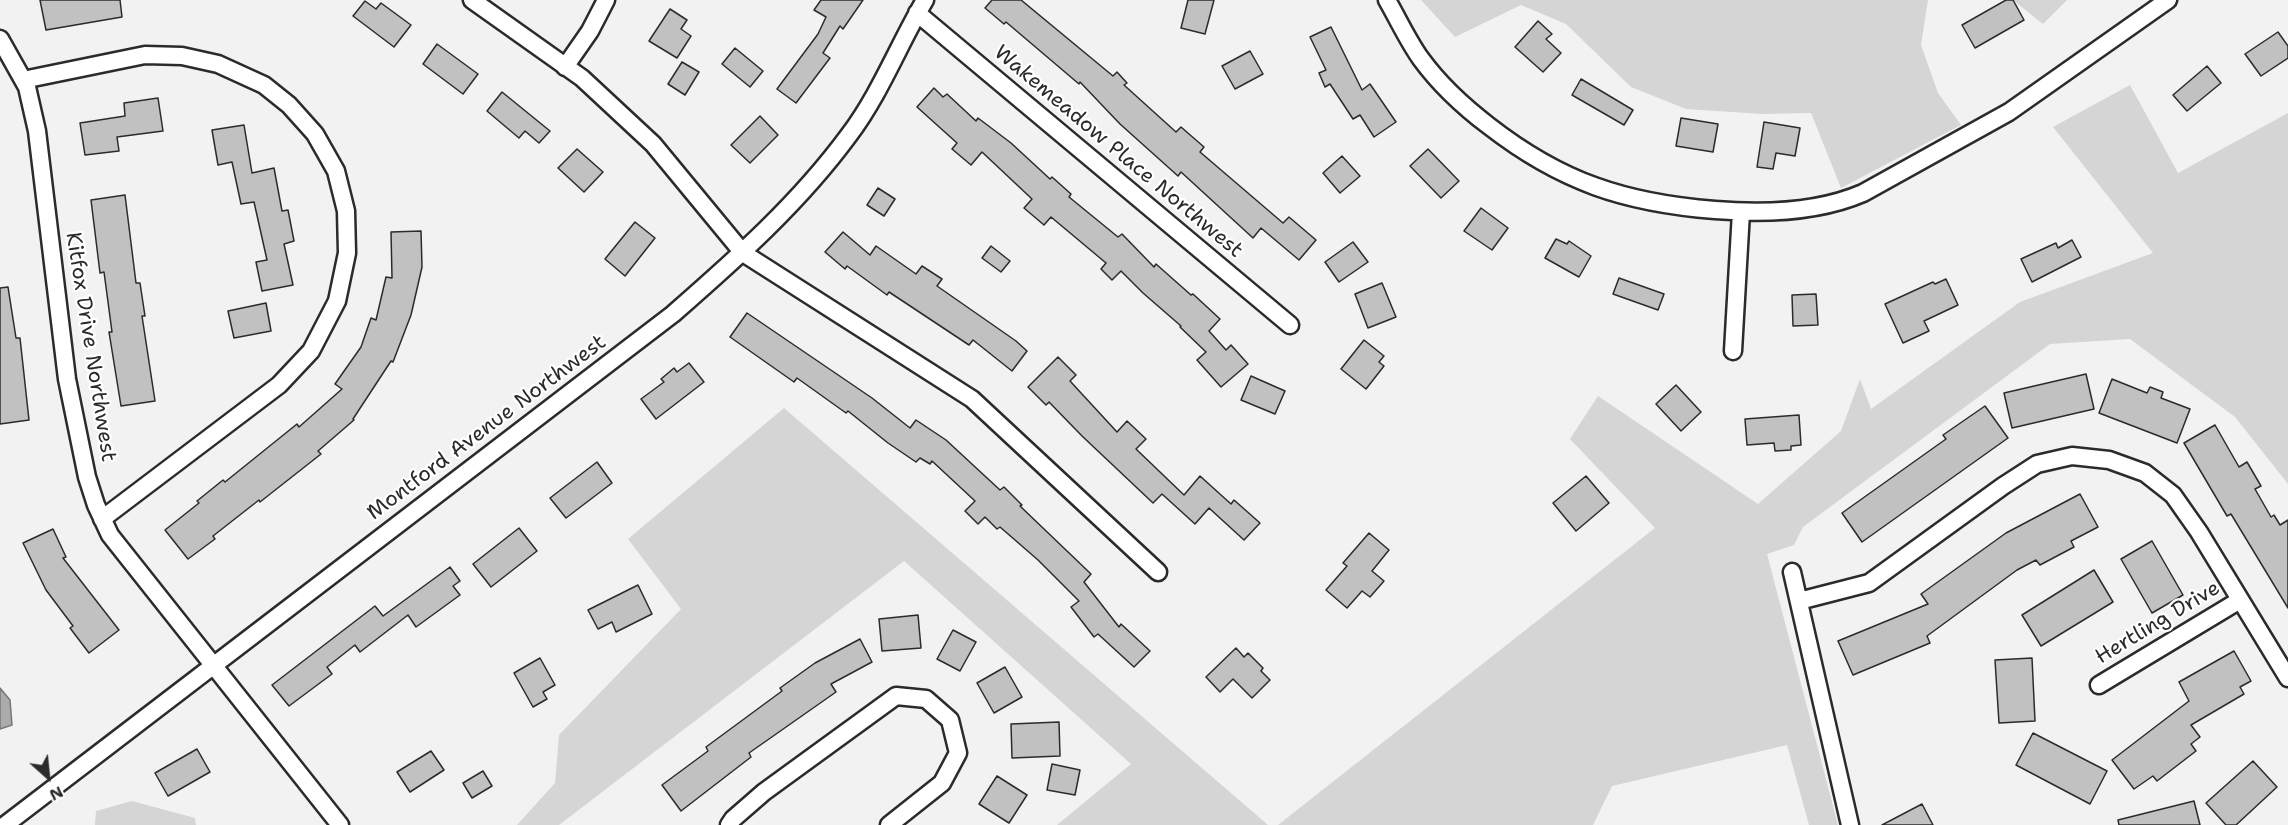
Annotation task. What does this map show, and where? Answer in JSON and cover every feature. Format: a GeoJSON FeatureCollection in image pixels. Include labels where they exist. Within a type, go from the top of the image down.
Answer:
{"type":"FeatureCollection","features":[{"type":"Feature","properties":{"kind":"street"},"geometry":{"type":"LineString","coordinates":[[472,0],[582,78],[654,144],[743,253],[972,399],[1158,572]]}},
{"type":"Feature","properties":{"kind":"street"},"geometry":{"type":"LineString","coordinates":[[565,67],[590,31],[606,0]]}},
{"type":"Feature","properties":{"kind":"street"},"geometry":{"type":"LineString","coordinates":[[1388,0],[1420,58],[1443,85],[1469,111],[1519,150],[1578,181],[1609,192],[1678,207],[1741,212],[1841,203],[1863,193],[2009,112],[2168,0]]}},
{"type":"Feature","properties":{"kind":"street","name":"Montford Avenue Northwest"},"geometry":{"type":"LineString","coordinates":[[5,825],[673,314],[743,253],[796,201],[850,134],[879,87],[921,7]]}},
{"type":"Feature","properties":{"kind":"street","name":"Wakemeadow Place Northwest"},"geometry":{"type":"LineString","coordinates":[[921,7],[1290,325]]}},
{"type":"Feature","properties":{"kind":"street","name":"Kitfox Drive Northwest"},"geometry":{"type":"LineString","coordinates":[[0,39],[27,87],[37,131],[67,380],[87,477],[102,519],[110,535],[340,825]]}},
{"type":"Feature","properties":{"kind":"street"},"geometry":{"type":"LineString","coordinates":[[23,80],[145,55],[182,56],[218,64],[264,85],[289,105],[315,134],[336,171],[346,211],[346,253],[337,301],[311,351],[279,385],[102,519]]}},
{"type":"Feature","properties":{"kind":"street"},"geometry":{"type":"LineString","coordinates":[[1733,351],[1741,212]]}},
{"type":"Feature","properties":{"kind":"street"},"geometry":{"type":"LineString","coordinates":[[1798,601],[1869,583],[2037,464],[2072,456],[2109,460],[2145,473],[2173,495],[2288,678]]}},
{"type":"Feature","properties":{"kind":"street"},"geometry":{"type":"LineString","coordinates":[[1792,572],[1850,825]]}},
{"type":"Feature","properties":{"kind":"street","name":"Hertling Drive"},"geometry":{"type":"LineString","coordinates":[[2099,685],[2240,600]]}},
{"type":"Feature","properties":{"kind":"street"},"geometry":{"type":"LineString","coordinates":[[729,825],[764,792],[896,696],[926,699],[950,720],[958,753],[942,783],[889,825]]}},
{"type":"Feature","properties":{"kind":"shaded area"},"geometry":{"type":"Polygon","coordinates":[[[1421,0],[1928,0],[1921,45],[1938,93],[1961,125],[1841,188],[1811,113],[1762,114],[1686,109],[1631,87],[1566,24],[1521,5],[1455,37],[1421,0]]]}},
{"type":"Feature","properties":{"kind":"shaded area"},"geometry":{"type":"Polygon","coordinates":[[[2013,0],[2067,0],[2043,24],[2013,0]]]}},
{"type":"Feature","properties":{"kind":"shaded area"},"geometry":{"type":"Polygon","coordinates":[[[2130,85],[2178,173],[2288,113],[2288,484],[2235,417],[2130,339],[2050,344],[1803,527],[1794,545],[1767,554],[1838,825],[1809,825],[1787,745],[1612,786],[1593,825],[1278,825],[1655,528],[1570,439],[1598,396],[1758,504],[1841,431],[1860,379],[1871,409],[2020,302],[2153,253],[2053,127],[2130,85]]]}},
{"type":"Feature","properties":{"kind":"shaded area"},"geometry":{"type":"Polygon","coordinates":[[[784,408],[1268,825],[1057,825],[1131,764],[904,561],[559,825],[517,825],[555,783],[559,735],[681,609],[628,539],[784,408]]]}},
{"type":"Feature","properties":{"kind":"shaded area"},"geometry":{"type":"Polygon","coordinates":[[[0,688],[10,700],[12,725],[0,729],[0,688]]]}},
{"type":"Feature","properties":{"kind":"shaded area"},"geometry":{"type":"Polygon","coordinates":[[[132,801],[195,818],[196,825],[95,825],[96,811],[132,801]]]}},
{"type":"Feature","properties":{"kind":"building"},"geometry":{"type":"Polygon","coordinates":[[[40,0],[120,0],[122,17],[46,30],[40,0]]]}},
{"type":"Feature","properties":{"kind":"building"},"geometry":{"type":"Polygon","coordinates":[[[821,0],[863,0],[843,29],[840,26],[823,53],[830,58],[796,103],[777,89],[818,34],[826,17],[814,10],[821,0]]]}},
{"type":"Feature","properties":{"kind":"building"},"geometry":{"type":"Polygon","coordinates":[[[992,0],[1021,0],[1113,76],[1117,72],[1127,83],[1124,85],[1176,132],[1181,127],[1204,147],[1200,152],[1283,223],[1289,217],[1316,240],[1299,260],[1261,228],[1253,238],[1181,172],[1178,176],[1120,124],[1080,82],[1079,84],[1006,22],[1004,24],[985,8],[992,0]]]}},
{"type":"Feature","properties":{"kind":"building"},"geometry":{"type":"Polygon","coordinates":[[[1188,0],[1214,0],[1205,34],[1181,28],[1188,0]]]}},
{"type":"Feature","properties":{"kind":"building"},"geometry":{"type":"Polygon","coordinates":[[[2006,0],[2013,0],[2024,20],[1975,48],[1962,25],[2006,0]]]}},
{"type":"Feature","properties":{"kind":"building"},"geometry":{"type":"Polygon","coordinates":[[[365,1],[376,9],[381,3],[411,25],[394,47],[353,16],[365,1]]]}},
{"type":"Feature","properties":{"kind":"building"},"geometry":{"type":"Polygon","coordinates":[[[670,9],[687,20],[681,29],[691,36],[677,58],[649,41],[670,9]]]}},
{"type":"Feature","properties":{"kind":"building"},"geometry":{"type":"Polygon","coordinates":[[[1538,21],[1552,34],[1546,39],[1561,53],[1543,72],[1515,47],[1538,21]]]}},
{"type":"Feature","properties":{"kind":"building"},"geometry":{"type":"Polygon","coordinates":[[[1331,27],[1362,90],[1370,84],[1396,122],[1374,137],[1360,115],[1353,119],[1330,84],[1325,87],[1319,73],[1326,70],[1310,37],[1331,27]]]}},
{"type":"Feature","properties":{"kind":"building"},"geometry":{"type":"Polygon","coordinates":[[[2278,32],[2288,46],[2288,58],[2261,76],[2245,54],[2278,32]]]}},
{"type":"Feature","properties":{"kind":"building"},"geometry":{"type":"Polygon","coordinates":[[[437,44],[478,74],[463,94],[423,64],[437,44]]]}},
{"type":"Feature","properties":{"kind":"building"},"geometry":{"type":"Polygon","coordinates":[[[735,48],[763,71],[750,87],[722,64],[735,48]]]}},
{"type":"Feature","properties":{"kind":"building"},"geometry":{"type":"Polygon","coordinates":[[[1250,51],[1263,74],[1235,89],[1222,66],[1250,51]]]}},
{"type":"Feature","properties":{"kind":"building"},"geometry":{"type":"Polygon","coordinates":[[[682,62],[699,72],[685,95],[668,84],[682,62]]]}},
{"type":"Feature","properties":{"kind":"building"},"geometry":{"type":"Polygon","coordinates":[[[2207,66],[2221,83],[2187,111],[2173,95],[2207,66]]]}},
{"type":"Feature","properties":{"kind":"building"},"geometry":{"type":"Polygon","coordinates":[[[1581,79],[1633,110],[1624,125],[1572,95],[1581,79]]]}},
{"type":"Feature","properties":{"kind":"building"},"geometry":{"type":"Polygon","coordinates":[[[934,88],[943,97],[947,94],[976,121],[978,118],[1011,143],[1050,179],[1052,177],[1071,194],[1069,197],[1118,237],[1122,234],[1154,267],[1156,264],[1191,295],[1193,294],[1220,319],[1209,331],[1226,350],[1231,345],[1248,364],[1221,387],[1197,360],[1206,352],[1121,271],[1112,280],[1101,269],[1106,263],[1051,217],[1044,225],[1024,208],[1032,199],[982,152],[971,165],[952,149],[957,143],[917,107],[934,88]]]}},
{"type":"Feature","properties":{"kind":"building"},"geometry":{"type":"Polygon","coordinates":[[[502,92],[550,131],[539,143],[525,131],[519,138],[487,111],[502,92]]]}},
{"type":"Feature","properties":{"kind":"building"},"geometry":{"type":"Polygon","coordinates":[[[158,98],[163,131],[117,137],[119,151],[85,155],[80,123],[125,116],[124,103],[158,98]]]}},
{"type":"Feature","properties":{"kind":"building"},"geometry":{"type":"Polygon","coordinates":[[[760,116],[778,135],[750,163],[731,145],[760,116]]]}},
{"type":"Feature","properties":{"kind":"building"},"geometry":{"type":"Polygon","coordinates":[[[1681,118],[1718,124],[1713,152],[1676,146],[1681,118]]]}},
{"type":"Feature","properties":{"kind":"building"},"geometry":{"type":"Polygon","coordinates":[[[1764,122],[1800,128],[1795,156],[1776,153],[1773,169],[1757,167],[1764,122]]]}},
{"type":"Feature","properties":{"kind":"building"},"geometry":{"type":"Polygon","coordinates":[[[244,125],[252,173],[274,168],[282,211],[288,210],[294,241],[284,244],[293,285],[262,291],[256,262],[267,260],[254,202],[241,204],[232,162],[218,165],[212,130],[244,125]]]}},
{"type":"Feature","properties":{"kind":"building"},"geometry":{"type":"Polygon","coordinates":[[[577,149],[603,172],[584,192],[558,168],[577,149]]]}},
{"type":"Feature","properties":{"kind":"building"},"geometry":{"type":"Polygon","coordinates":[[[1428,149],[1459,181],[1441,198],[1410,166],[1428,149]]]}},
{"type":"Feature","properties":{"kind":"building"},"geometry":{"type":"Polygon","coordinates":[[[1342,156],[1360,176],[1340,193],[1323,173],[1342,156]]]}},
{"type":"Feature","properties":{"kind":"building"},"geometry":{"type":"Polygon","coordinates":[[[878,188],[895,199],[884,216],[867,205],[878,188]]]}},
{"type":"Feature","properties":{"kind":"building"},"geometry":{"type":"Polygon","coordinates":[[[125,195],[136,283],[140,283],[145,316],[142,316],[155,401],[121,406],[109,332],[112,332],[104,272],[100,273],[91,200],[125,195]]]}},
{"type":"Feature","properties":{"kind":"building"},"geometry":{"type":"Polygon","coordinates":[[[1481,208],[1508,228],[1492,250],[1464,231],[1481,208]]]}},
{"type":"Feature","properties":{"kind":"building"},"geometry":{"type":"Polygon","coordinates":[[[635,222],[655,238],[625,276],[605,259],[635,222]]]}},
{"type":"Feature","properties":{"kind":"building"},"geometry":{"type":"Polygon","coordinates":[[[421,231],[422,267],[411,315],[393,362],[391,361],[354,420],[318,451],[321,454],[213,536],[215,539],[188,559],[165,530],[223,480],[225,482],[297,424],[299,427],[342,389],[335,384],[361,347],[371,318],[376,320],[386,277],[392,278],[391,232],[421,231]]]}},
{"type":"Feature","properties":{"kind":"building"},"geometry":{"type":"Polygon","coordinates":[[[843,232],[870,255],[876,246],[916,274],[922,266],[942,279],[937,286],[1027,351],[1012,371],[973,340],[969,345],[889,292],[887,295],[847,266],[845,269],[825,252],[843,232]]]}},
{"type":"Feature","properties":{"kind":"building"},"geometry":{"type":"Polygon","coordinates":[[[1556,239],[1567,244],[1569,241],[1591,256],[1579,277],[1545,258],[1556,239]]]}},
{"type":"Feature","properties":{"kind":"building"},"geometry":{"type":"Polygon","coordinates":[[[2072,240],[2081,257],[2032,282],[2021,259],[2056,243],[2058,248],[2072,240]]]}},
{"type":"Feature","properties":{"kind":"building"},"geometry":{"type":"Polygon","coordinates":[[[1353,242],[1368,262],[1339,282],[1325,262],[1353,242]]]}},
{"type":"Feature","properties":{"kind":"building"},"geometry":{"type":"Polygon","coordinates":[[[991,246],[1010,261],[1001,272],[982,258],[991,246]]]}},
{"type":"Feature","properties":{"kind":"building"},"geometry":{"type":"Polygon","coordinates":[[[1619,278],[1664,294],[1658,310],[1613,294],[1619,278]]]}},
{"type":"Feature","properties":{"kind":"building"},"geometry":{"type":"Polygon","coordinates":[[[1946,279],[1958,305],[1924,321],[1929,331],[1903,343],[1885,304],[1933,282],[1935,284],[1946,279]]]}},
{"type":"Feature","properties":{"kind":"building"},"geometry":{"type":"Polygon","coordinates":[[[1382,283],[1396,317],[1368,328],[1355,294],[1382,283]]]}},
{"type":"Feature","properties":{"kind":"building"},"geometry":{"type":"Polygon","coordinates":[[[8,287],[16,338],[20,338],[29,420],[0,424],[0,288],[8,287]]]}},
{"type":"Feature","properties":{"kind":"building"},"geometry":{"type":"Polygon","coordinates":[[[1816,294],[1818,325],[1793,326],[1792,295],[1816,294]]]}},
{"type":"Feature","properties":{"kind":"building"},"geometry":{"type":"Polygon","coordinates":[[[266,303],[271,331],[234,338],[228,311],[266,303]]]}},
{"type":"Feature","properties":{"kind":"building"},"geometry":{"type":"Polygon","coordinates":[[[747,313],[872,398],[910,428],[916,420],[946,440],[1000,490],[1004,487],[1022,505],[1020,506],[1091,574],[1084,582],[1119,627],[1121,624],[1150,651],[1134,667],[1098,634],[1094,637],[1071,607],[1079,601],[1038,560],[1000,527],[997,529],[985,517],[978,524],[965,511],[975,501],[932,461],[930,464],[920,458],[916,462],[848,411],[846,413],[797,378],[794,382],[730,337],[747,313]]]}},
{"type":"Feature","properties":{"kind":"building"},"geometry":{"type":"Polygon","coordinates":[[[1364,340],[1384,356],[1379,362],[1384,366],[1366,389],[1341,369],[1364,340]]]}},
{"type":"Feature","properties":{"kind":"building"},"geometry":{"type":"Polygon","coordinates":[[[1058,357],[1076,375],[1070,381],[1117,432],[1127,421],[1146,439],[1136,449],[1184,495],[1200,476],[1231,504],[1234,500],[1260,523],[1244,540],[1209,508],[1195,524],[1162,494],[1153,503],[1049,402],[1046,405],[1028,387],[1058,357]]]}},
{"type":"Feature","properties":{"kind":"building"},"geometry":{"type":"Polygon","coordinates":[[[689,363],[704,382],[656,419],[641,399],[664,382],[661,379],[674,368],[677,372],[689,363]]]}},
{"type":"Feature","properties":{"kind":"building"},"geometry":{"type":"Polygon","coordinates":[[[2086,374],[2094,409],[2012,428],[2004,393],[2086,374]]]}},
{"type":"Feature","properties":{"kind":"building"},"geometry":{"type":"Polygon","coordinates":[[[1251,376],[1285,391],[1275,414],[1241,400],[1251,376]]]}},
{"type":"Feature","properties":{"kind":"building"},"geometry":{"type":"Polygon","coordinates":[[[2112,379],[2147,393],[2150,387],[2163,392],[2161,398],[2190,409],[2177,443],[2099,413],[2112,379]]]}},
{"type":"Feature","properties":{"kind":"building"},"geometry":{"type":"Polygon","coordinates":[[[1676,385],[1701,412],[1681,431],[1656,404],[1676,385]]]}},
{"type":"Feature","properties":{"kind":"building"},"geometry":{"type":"Polygon","coordinates":[[[1985,406],[2008,438],[1862,542],[1842,513],[1946,439],[1943,435],[1985,406]]]}},
{"type":"Feature","properties":{"kind":"building"},"geometry":{"type":"Polygon","coordinates":[[[1799,415],[1801,445],[1791,446],[1791,450],[1775,451],[1774,443],[1747,445],[1745,419],[1799,415]]]}},
{"type":"Feature","properties":{"kind":"building"},"geometry":{"type":"Polygon","coordinates":[[[2215,425],[2239,467],[2247,462],[2261,486],[2255,489],[2271,517],[2274,515],[2280,525],[2288,520],[2288,608],[2231,514],[2227,516],[2184,443],[2215,425]]]}},
{"type":"Feature","properties":{"kind":"building"},"geometry":{"type":"Polygon","coordinates":[[[597,462],[612,483],[566,518],[550,498],[597,462]]]}},
{"type":"Feature","properties":{"kind":"building"},"geometry":{"type":"Polygon","coordinates":[[[1586,476],[1609,503],[1576,531],[1553,503],[1586,476]]]}},
{"type":"Feature","properties":{"kind":"building"},"geometry":{"type":"Polygon","coordinates":[[[2080,494],[2098,527],[2071,541],[2074,547],[2040,565],[2036,560],[2017,570],[1927,636],[1930,643],[1853,675],[1838,641],[1928,604],[1921,594],[2006,533],[2080,494]]]}},
{"type":"Feature","properties":{"kind":"building"},"geometry":{"type":"Polygon","coordinates":[[[519,528],[537,551],[491,587],[473,564],[519,528]]]}},
{"type":"Feature","properties":{"kind":"building"},"geometry":{"type":"Polygon","coordinates":[[[53,529],[66,557],[63,558],[119,630],[89,653],[70,628],[73,626],[46,590],[23,543],[53,529]]]}},
{"type":"Feature","properties":{"kind":"building"},"geometry":{"type":"Polygon","coordinates":[[[1369,533],[1389,550],[1372,571],[1384,581],[1370,597],[1362,591],[1347,608],[1326,590],[1347,566],[1343,563],[1369,533]]]}},
{"type":"Feature","properties":{"kind":"building"},"geometry":{"type":"Polygon","coordinates":[[[2152,541],[2183,595],[2152,613],[2121,559],[2152,541]]]}},
{"type":"Feature","properties":{"kind":"building"},"geometry":{"type":"Polygon","coordinates":[[[450,567],[460,581],[453,586],[460,595],[416,627],[408,615],[360,652],[355,645],[327,667],[332,674],[289,706],[272,685],[375,606],[383,616],[450,567]]]}},
{"type":"Feature","properties":{"kind":"building"},"geometry":{"type":"Polygon","coordinates":[[[2094,570],[2113,602],[2041,646],[2022,615],[2094,570]]]}},
{"type":"Feature","properties":{"kind":"building"},"geometry":{"type":"Polygon","coordinates":[[[638,585],[652,614],[616,632],[612,622],[598,629],[588,610],[638,585]]]}},
{"type":"Feature","properties":{"kind":"building"},"geometry":{"type":"Polygon","coordinates":[[[918,615],[921,648],[882,651],[879,619],[918,615]]]}},
{"type":"Feature","properties":{"kind":"building"},"geometry":{"type":"Polygon","coordinates":[[[953,630],[976,642],[960,671],[937,659],[953,630]]]}},
{"type":"Feature","properties":{"kind":"building"},"geometry":{"type":"Polygon","coordinates":[[[860,639],[872,662],[831,684],[836,692],[749,753],[751,757],[681,811],[662,785],[708,751],[706,747],[782,691],[780,688],[815,663],[860,639]]]}},
{"type":"Feature","properties":{"kind":"building"},"geometry":{"type":"Polygon","coordinates":[[[1236,648],[1244,657],[1248,653],[1263,668],[1261,671],[1270,680],[1252,698],[1233,679],[1220,692],[1206,677],[1236,648]]]}},
{"type":"Feature","properties":{"kind":"building"},"geometry":{"type":"Polygon","coordinates":[[[2234,651],[2251,681],[2240,687],[2244,694],[2191,725],[2200,737],[2191,744],[2196,751],[2157,781],[2153,776],[2134,789],[2112,760],[2189,701],[2179,682],[2234,651]]]}},
{"type":"Feature","properties":{"kind":"building"},"geometry":{"type":"Polygon","coordinates":[[[540,658],[555,685],[543,692],[547,699],[533,707],[514,673],[540,658]]]}},
{"type":"Feature","properties":{"kind":"building"},"geometry":{"type":"Polygon","coordinates":[[[2032,658],[2035,721],[1999,723],[1995,660],[2032,658]]]}},
{"type":"Feature","properties":{"kind":"building"},"geometry":{"type":"Polygon","coordinates":[[[1005,667],[1022,697],[994,713],[977,683],[1005,667]]]}},
{"type":"Feature","properties":{"kind":"building"},"geometry":{"type":"Polygon","coordinates":[[[1059,722],[1060,756],[1012,758],[1011,724],[1059,722]]]}},
{"type":"Feature","properties":{"kind":"building"},"geometry":{"type":"Polygon","coordinates":[[[2033,733],[2107,771],[2090,804],[2016,765],[2033,733]]]}},
{"type":"Feature","properties":{"kind":"building"},"geometry":{"type":"Polygon","coordinates":[[[197,749],[210,772],[168,796],[155,773],[197,749]]]}},
{"type":"Feature","properties":{"kind":"building"},"geometry":{"type":"Polygon","coordinates":[[[431,751],[444,770],[410,792],[397,772],[431,751]]]}},
{"type":"Feature","properties":{"kind":"building"},"geometry":{"type":"Polygon","coordinates":[[[2253,761],[2277,787],[2236,825],[2226,825],[2206,803],[2253,761]]]}},
{"type":"Feature","properties":{"kind":"building"},"geometry":{"type":"Polygon","coordinates":[[[1052,764],[1080,770],[1075,795],[1047,790],[1052,764]]]}},
{"type":"Feature","properties":{"kind":"building"},"geometry":{"type":"Polygon","coordinates":[[[483,771],[492,786],[472,798],[463,783],[483,771]]]}},
{"type":"Feature","properties":{"kind":"building"},"geometry":{"type":"Polygon","coordinates":[[[997,776],[1027,795],[1009,823],[979,804],[997,776]]]}},
{"type":"Feature","properties":{"kind":"building"},"geometry":{"type":"Polygon","coordinates":[[[2194,801],[2200,825],[2119,825],[2118,820],[2194,801]]]}},
{"type":"Feature","properties":{"kind":"building"},"geometry":{"type":"Polygon","coordinates":[[[1922,804],[1933,825],[1882,825],[1922,804]]]}}]}
